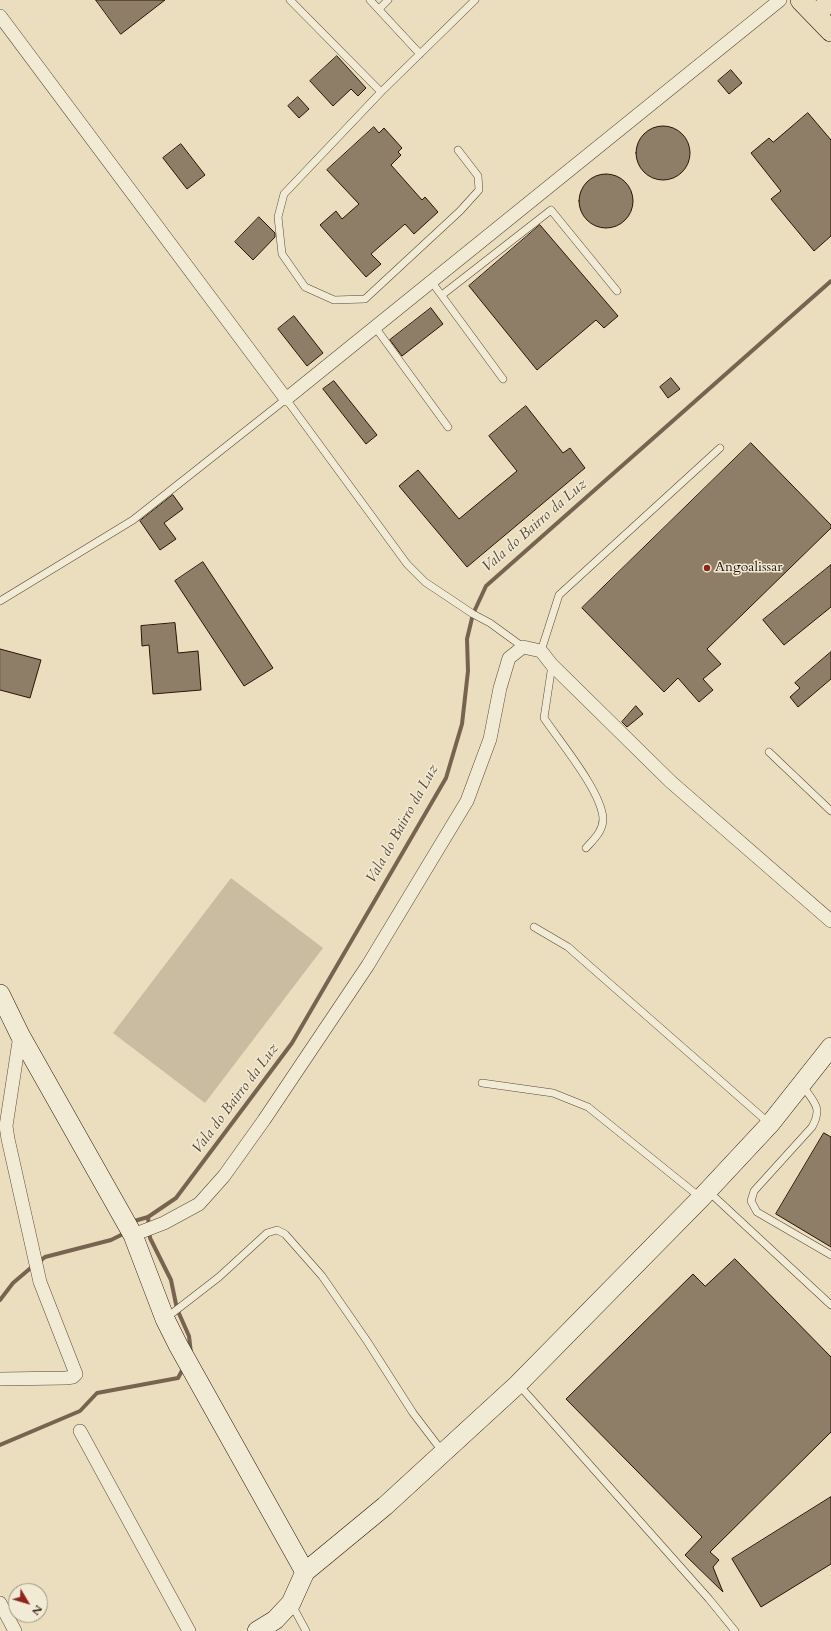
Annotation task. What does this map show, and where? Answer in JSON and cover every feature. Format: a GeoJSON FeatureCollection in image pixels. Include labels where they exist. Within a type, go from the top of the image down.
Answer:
{"type":"FeatureCollection","features":[{"type":"Feature","properties":{"kind":"main road"},"geometry":{"type":"LineString","coordinates":[[801,0],[831,31]]}},
{"type":"Feature","properties":{"kind":"main road"},"geometry":{"type":"LineString","coordinates":[[827,0],[831,4]]}},
{"type":"Feature","properties":{"kind":"street"},"geometry":{"type":"LineString","coordinates":[[0,16],[286,399],[780,0]]}},
{"type":"Feature","properties":{"kind":"street"},"geometry":{"type":"LineString","coordinates":[[133,1235],[164,1223],[199,1204],[224,1176],[264,1120],[368,965],[467,801],[490,739],[500,688],[509,658],[523,647],[541,651],[552,665],[671,782],[831,921]]}},
{"type":"Feature","properties":{"kind":"street"},"geometry":{"type":"LineString","coordinates":[[0,994],[20,1035],[133,1235],[164,1319],[305,1572]]}},
{"type":"Feature","properties":{"kind":"street"},"geometry":{"type":"LineString","coordinates":[[0,1379],[66,1378],[73,1377],[76,1374],[40,1282],[8,1139],[6,1126],[20,1035]]}},
{"type":"Feature","properties":{"kind":"street"},"geometry":{"type":"LineString","coordinates":[[257,1631],[275,1620],[290,1603],[305,1572],[385,1506],[518,1384],[704,1194],[770,1124],[831,1047]]}},
{"type":"Feature","properties":{"kind":"street"},"geometry":{"type":"LineString","coordinates":[[80,1431],[188,1631]]}},
{"type":"Feature","properties":{"kind":"street"},"geometry":{"type":"LineString","coordinates":[[0,1603],[15,1631]]}},
{"type":"Feature","properties":{"kind":"lane"},"geometry":{"type":"LineString","coordinates":[[290,0],[381,92]]}},
{"type":"Feature","properties":{"kind":"lane"},"geometry":{"type":"LineString","coordinates":[[370,0],[420,54]]}},
{"type":"Feature","properties":{"kind":"lane"},"geometry":{"type":"LineString","coordinates":[[379,9],[388,0]]}},
{"type":"Feature","properties":{"kind":"lane"},"geometry":{"type":"LineString","coordinates":[[458,150],[478,176],[479,190],[460,211],[364,299],[334,300],[305,287],[282,254],[278,217],[284,194],[381,92],[475,0]]}},
{"type":"Feature","properties":{"kind":"lane"},"geometry":{"type":"LineString","coordinates":[[442,295],[551,210],[617,291]]}},
{"type":"Feature","properties":{"kind":"lane"},"geometry":{"type":"LineString","coordinates":[[431,281],[503,378]]}},
{"type":"Feature","properties":{"kind":"lane"},"geometry":{"type":"LineString","coordinates":[[375,327],[448,428]]}},
{"type":"Feature","properties":{"kind":"lane"},"geometry":{"type":"LineString","coordinates":[[0,601],[133,520],[286,399],[407,564],[425,582],[473,614],[490,623],[523,647]]}},
{"type":"Feature","properties":{"kind":"lane"},"geometry":{"type":"LineString","coordinates":[[541,651],[559,595],[720,448]]}},
{"type":"Feature","properties":{"kind":"lane"},"geometry":{"type":"LineString","coordinates":[[552,665],[544,718],[596,795],[603,819],[600,833],[586,848]]}},
{"type":"Feature","properties":{"kind":"lane"},"geometry":{"type":"LineString","coordinates":[[769,752],[831,811]]}},
{"type":"Feature","properties":{"kind":"lane"},"geometry":{"type":"LineString","coordinates":[[534,928],[568,947],[770,1124]]}},
{"type":"Feature","properties":{"kind":"lane"},"geometry":{"type":"LineString","coordinates":[[482,1083],[553,1092],[588,1107],[704,1194],[831,1305]]}},
{"type":"Feature","properties":{"kind":"lane"},"geometry":{"type":"LineString","coordinates":[[802,1084],[817,1108],[818,1116],[812,1127],[754,1191],[751,1201],[757,1212],[831,1255]]}},
{"type":"Feature","properties":{"kind":"lane"},"geometry":{"type":"LineString","coordinates":[[164,1319],[219,1277],[267,1233],[277,1230],[285,1234],[322,1276],[367,1341],[413,1413],[444,1452]]}},
{"type":"Feature","properties":{"kind":"lane"},"geometry":{"type":"LineString","coordinates":[[518,1384],[709,1598],[735,1631]]}},
{"type":"Feature","properties":{"kind":"lane"},"geometry":{"type":"LineString","coordinates":[[290,1603],[306,1631]]}},
{"type":"Feature","properties":{"kind":"shaded area"},"geometry":{"type":"Polygon","coordinates":[[[231,878],[323,948],[205,1103],[113,1033],[231,878]]]}},
{"type":"Feature","properties":{"kind":"building"},"geometry":{"type":"Polygon","coordinates":[[[96,0],[165,0],[121,34],[96,0]]]}},
{"type":"Feature","properties":{"kind":"building"},"geometry":{"type":"Polygon","coordinates":[[[337,56],[366,88],[358,96],[351,89],[333,106],[310,81],[337,56]]]}},
{"type":"Feature","properties":{"kind":"building"},"geometry":{"type":"Polygon","coordinates":[[[731,70],[742,83],[729,94],[718,81],[731,70]]]}},
{"type":"Feature","properties":{"kind":"building"},"geometry":{"type":"Polygon","coordinates":[[[298,97],[309,109],[299,118],[288,106],[298,97]]]}},
{"type":"Feature","properties":{"kind":"building"},"geometry":{"type":"Polygon","coordinates":[[[808,113],[831,140],[831,236],[814,251],[771,199],[781,191],[751,153],[769,138],[773,142],[808,113]]]}},
{"type":"Feature","properties":{"kind":"building"},"geometry":{"type":"Polygon","coordinates":[[[658,126],[668,126],[678,130],[686,138],[690,148],[690,158],[686,168],[678,176],[668,180],[658,180],[648,176],[640,168],[636,158],[636,148],[640,138],[648,130],[658,126]]]}},
{"type":"Feature","properties":{"kind":"building"},"geometry":{"type":"Polygon","coordinates":[[[374,127],[379,133],[384,128],[402,148],[398,152],[401,155],[391,165],[422,200],[425,197],[438,212],[414,234],[405,224],[371,254],[381,264],[366,277],[320,225],[336,211],[342,219],[359,204],[327,170],[374,127]]]}},
{"type":"Feature","properties":{"kind":"building"},"geometry":{"type":"Polygon","coordinates":[[[181,144],[205,175],[187,189],[163,158],[181,144]]]}},
{"type":"Feature","properties":{"kind":"building"},"geometry":{"type":"Polygon","coordinates":[[[601,174],[611,174],[625,182],[631,191],[633,201],[631,211],[625,220],[611,228],[601,228],[591,223],[584,216],[579,206],[579,196],[584,186],[591,179],[601,174]]]}},
{"type":"Feature","properties":{"kind":"building"},"geometry":{"type":"Polygon","coordinates":[[[259,217],[275,233],[275,237],[253,260],[235,242],[259,217]]]}},
{"type":"Feature","properties":{"kind":"building"},"geometry":{"type":"Polygon","coordinates":[[[540,225],[618,316],[604,328],[596,320],[537,370],[469,286],[540,225]]]}},
{"type":"Feature","properties":{"kind":"building"},"geometry":{"type":"Polygon","coordinates":[[[431,308],[443,324],[402,356],[390,340],[431,308]]]}},
{"type":"Feature","properties":{"kind":"building"},"geometry":{"type":"Polygon","coordinates":[[[294,316],[323,353],[307,366],[278,329],[294,316]]]}},
{"type":"Feature","properties":{"kind":"building"},"geometry":{"type":"Polygon","coordinates":[[[671,378],[680,389],[668,398],[660,387],[671,378]]]}},
{"type":"Feature","properties":{"kind":"building"},"geometry":{"type":"Polygon","coordinates":[[[334,381],[377,435],[366,444],[323,389],[334,381]]]}},
{"type":"Feature","properties":{"kind":"building"},"geometry":{"type":"Polygon","coordinates":[[[526,406],[563,453],[570,448],[585,468],[467,567],[399,486],[418,470],[459,519],[517,471],[489,436],[526,406]]]}},
{"type":"Feature","properties":{"kind":"building","name":"Angoalissar"},"geometry":{"type":"Polygon","coordinates":[[[751,443],[831,525],[831,528],[707,649],[721,664],[703,679],[713,690],[699,702],[678,678],[664,692],[582,608],[751,443]]]}},
{"type":"Feature","properties":{"kind":"building"},"geometry":{"type":"Polygon","coordinates":[[[173,495],[183,509],[164,523],[176,539],[160,550],[140,521],[173,495]]]}},
{"type":"Feature","properties":{"kind":"building"},"geometry":{"type":"Polygon","coordinates":[[[203,562],[273,668],[244,686],[175,581],[203,562]]]}},
{"type":"Feature","properties":{"kind":"building"},"geometry":{"type":"Polygon","coordinates":[[[831,565],[831,607],[784,645],[763,620],[831,565]]]}},
{"type":"Feature","properties":{"kind":"building"},"geometry":{"type":"Polygon","coordinates":[[[175,623],[178,653],[198,651],[201,690],[153,694],[149,645],[142,646],[141,626],[175,623]]]}},
{"type":"Feature","properties":{"kind":"building"},"geometry":{"type":"Polygon","coordinates":[[[0,649],[41,660],[30,698],[0,690],[0,649]]]}},
{"type":"Feature","properties":{"kind":"building"},"geometry":{"type":"Polygon","coordinates":[[[831,652],[831,679],[798,707],[790,697],[800,688],[795,683],[831,652]]]}},
{"type":"Feature","properties":{"kind":"building"},"geometry":{"type":"Polygon","coordinates":[[[636,706],[643,714],[627,727],[622,722],[636,706]]]}},
{"type":"Feature","properties":{"kind":"building"},"geometry":{"type":"Polygon","coordinates":[[[824,1133],[831,1137],[831,1247],[776,1214],[824,1133]]]}},
{"type":"Feature","properties":{"kind":"building"},"geometry":{"type":"Polygon","coordinates":[[[735,1259],[831,1357],[831,1432],[710,1552],[719,1560],[713,1567],[723,1592],[685,1555],[702,1537],[566,1399],[693,1274],[705,1286],[735,1259]]]}},
{"type":"Feature","properties":{"kind":"building"},"geometry":{"type":"Polygon","coordinates":[[[831,1497],[831,1564],[761,1607],[732,1559],[831,1497]]]}},
{"type":"Feature","properties":{"kind":"waterway","name":"Vala do Bairro da Luz"},"geometry":{"type":"LineString","coordinates":[[191,1353],[189,1336],[177,1309],[171,1280],[150,1238],[148,1217],[176,1198],[292,1043],[446,778],[462,724],[468,671],[467,639],[473,614],[486,586],[831,281]]}},
{"type":"Feature","properties":{"kind":"waterway"},"geometry":{"type":"LineString","coordinates":[[131,1222],[148,1217]]}},
{"type":"Feature","properties":{"kind":"waterway"},"geometry":{"type":"LineString","coordinates":[[39,1262],[45,1257],[111,1240],[123,1234],[124,1231]]}},
{"type":"Feature","properties":{"kind":"waterway"},"geometry":{"type":"LineString","coordinates":[[0,1300],[13,1283],[33,1266]]}},
{"type":"Feature","properties":{"kind":"waterway"},"geometry":{"type":"LineString","coordinates":[[0,1445],[80,1411],[97,1393],[178,1378],[184,1367]]}},
{"type":"Feature","properties":{"kind":"place","name":"Angoalissar"},"geometry":{"type":"Point","coordinates":[707,568]}}]}
